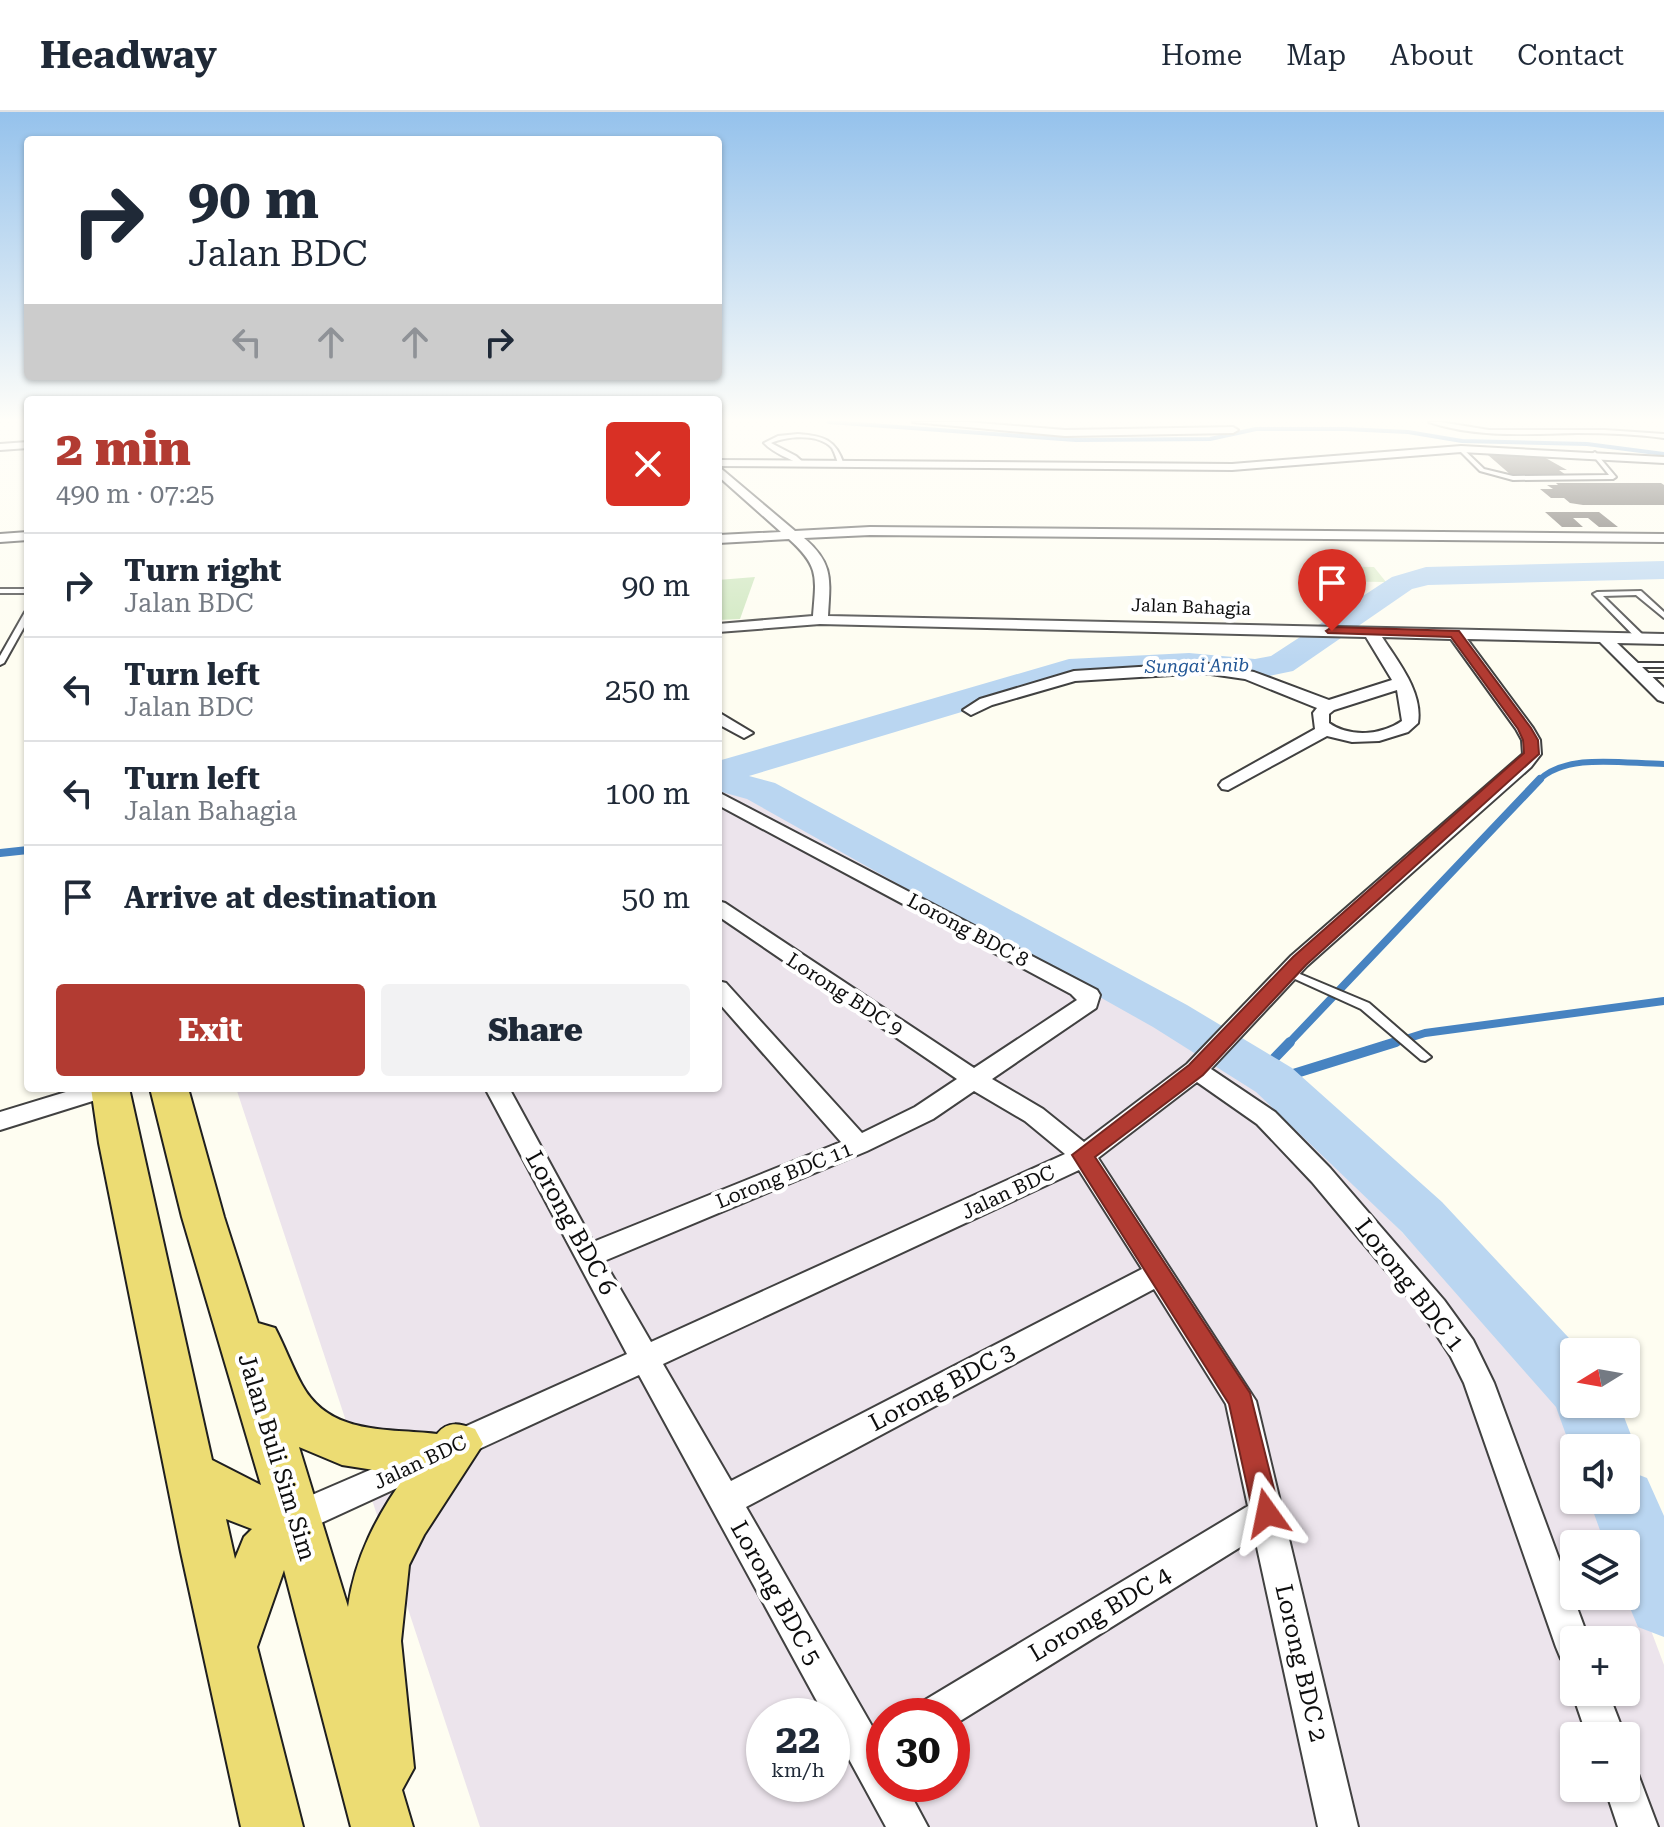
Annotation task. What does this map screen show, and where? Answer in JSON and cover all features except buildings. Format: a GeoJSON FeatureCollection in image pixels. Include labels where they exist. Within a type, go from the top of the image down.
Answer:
{"type":"FeatureCollection","features":[{"type":"Feature","properties":{"kind":"main road"},"geometry":{"type":"LineString","coordinates":[[109,1092],[191,1474],[272,1827]]}},
{"type":"Feature","properties":{"kind":"main road","name":"Jalan Buli Sim Sim"},"geometry":{"type":"LineString","coordinates":[[170,1092],[220,1271],[296,1518],[382,1827]]}},
{"type":"Feature","properties":{"kind":"main road"},"geometry":{"type":"LineString","coordinates":[[220,1271],[252,1325],[293,1412],[305,1425],[322,1437],[371,1450],[447,1450],[384,1563],[372,1621],[377,1711],[391,1827]]}},
{"type":"Feature","properties":{"kind":"main road"},"geometry":{"type":"LineString","coordinates":[[191,1474],[246,1504],[296,1518],[263,1554],[230,1646]]}},
{"type":"Feature","properties":{"kind":"street"},"geometry":{"type":"LineString","coordinates":[[755,502],[814,554],[821,566],[820,620]]}},
{"type":"Feature","properties":{"kind":"street"},"geometry":{"type":"LineString","coordinates":[[722,539],[870,531],[1664,538]]}},
{"type":"Feature","properties":{"kind":"street"},"geometry":{"type":"LineString","coordinates":[[0,538],[24,536]]}},
{"type":"Feature","properties":{"kind":"street","name":"Jalan Bahagia"},"geometry":{"type":"LineString","coordinates":[[722,628],[820,620],[1664,639]]}},
{"type":"Feature","properties":{"kind":"street"},"geometry":{"type":"LineString","coordinates":[[1228,785],[1326,730],[1365,736],[1404,729],[1413,716],[1401,683],[1371,632]]}},
{"type":"Feature","properties":{"kind":"street","name":"Jalan BDC"},"geometry":{"type":"LineString","coordinates":[[296,1518],[1083,1155],[1203,1063],[1288,972],[1532,754],[1531,740],[1524,728],[1455,634]]}},
{"type":"Feature","properties":{"kind":"street"},"geometry":{"type":"LineString","coordinates":[[1604,638],[1664,697]]}},
{"type":"Feature","properties":{"kind":"street"},"geometry":{"type":"LineString","coordinates":[[971,710],[998,698],[1074,676],[1204,668],[1248,675],[1328,706]]}},
{"type":"Feature","properties":{"kind":"street"},"geometry":{"type":"LineString","coordinates":[[1326,730],[1319,719],[1328,706],[1401,683]]}},
{"type":"Feature","properties":{"kind":"street"},"geometry":{"type":"LineString","coordinates":[[722,719],[744,733]]}},
{"type":"Feature","properties":{"kind":"street","name":"Lorong BDC 8"},"geometry":{"type":"LineString","coordinates":[[722,800],[1089,995],[1088,1003],[1077,1011],[973,1079]]}},
{"type":"Feature","properties":{"kind":"street","name":"Lorong BDC 9"},"geometry":{"type":"LineString","coordinates":[[722,910],[973,1079]]}},
{"type":"Feature","properties":{"kind":"street"},"geometry":{"type":"LineString","coordinates":[[722,992],[858,1145]]}},
{"type":"Feature","properties":{"kind":"street","name":"Lorong BDC 1"},"geometry":{"type":"LineString","coordinates":[[1203,1063],[1266,1118],[1321,1175],[1434,1308],[1462,1349],[1479,1383],[1566,1626]]}},
{"type":"Feature","properties":{"kind":"street","name":"Lorong BDC 11"},"geometry":{"type":"LineString","coordinates":[[587,1256],[858,1145],[924,1113],[973,1079]]}},
{"type":"Feature","properties":{"kind":"street","name":"Lorong BDC 2"},"geometry":{"type":"LineString","coordinates":[[973,1079],[1034,1115],[1083,1155],[1241,1401],[1338,1827]]}},
{"type":"Feature","properties":{"kind":"street"},"geometry":{"type":"LineString","coordinates":[[0,1121],[95,1092]]}},
{"type":"Feature","properties":{"kind":"street","name":"Lorong BDC 6"},"geometry":{"type":"LineString","coordinates":[[499,1092],[646,1358]]}},
{"type":"Feature","properties":{"kind":"street","name":"Lorong BDC 3"},"geometry":{"type":"LineString","coordinates":[[725,1501],[1159,1273]]}},
{"type":"Feature","properties":{"kind":"street","name":"Lorong BDC 5"},"geometry":{"type":"LineString","coordinates":[[646,1358],[725,1501],[866,1734]]}},
{"type":"Feature","properties":{"kind":"street","name":"Lorong BDC 4"},"geometry":{"type":"LineString","coordinates":[[963,1698],[1267,1513]]}},
{"type":"Feature","properties":{"kind":"street","name":"Lorong BDC 5"},"geometry":{"type":"LineString","coordinates":[[897,1802],[908,1827]]}},
{"type":"Feature","properties":{"kind":"street"},"geometry":{"type":"LineString","coordinates":[[1629,1802],[1638,1827]]}},
{"type":"Feature","properties":{"kind":"lane"},"geometry":{"type":"LineString","coordinates":[[0,591],[24,591]]}},
{"type":"Feature","properties":{"kind":"lane"},"geometry":{"type":"LineString","coordinates":[[1642,639],[1597,594],[1638,593],[1664,616]]}},
{"type":"Feature","properties":{"kind":"lane"},"geometry":{"type":"LineString","coordinates":[[0,663],[24,621]]}},
{"type":"Feature","properties":{"kind":"lane"},"geometry":{"type":"LineString","coordinates":[[1637,670],[1664,665]]}},
{"type":"Feature","properties":{"kind":"lane"},"geometry":{"type":"LineString","coordinates":[[1637,670],[1664,675]]}},
{"type":"Feature","properties":{"kind":"lane"},"geometry":{"type":"LineString","coordinates":[[1288,972],[1365,1006],[1425,1057]]}},
{"type":"Feature","properties":{"kind":"shaded area"},"geometry":{"type":"Polygon","coordinates":[[[722,787],[755,795],[1263,1087],[1560,1398],[1560,1418],[1571,1418],[1577,1434],[1560,1434],[1560,1514],[1607,1514],[1613,1530],[1560,1530],[1560,1610],[1640,1610],[1640,1601],[1664,1665],[1664,1827],[480,1827],[237,1092],[722,1092],[722,787]]]}},
{"type":"Feature","properties":{"kind":"green space"},"geometry":{"type":"Polygon","coordinates":[[[1303,566],[1374,567],[1386,582],[1313,581],[1303,566]]]}},
{"type":"Feature","properties":{"kind":"green space"},"geometry":{"type":"Polygon","coordinates":[[[755,577],[740,619],[722,620],[722,580],[755,577]]]}},
{"type":"Feature","properties":{"kind":"waterway","name":"Sungai Anib"},"geometry":{"type":"LineString","coordinates":[[722,772],[1069,669],[1189,663],[1255,669],[1281,664],[1402,583],[1426,576],[1664,570]]}},
{"type":"Feature","properties":{"kind":"waterway"},"geometry":{"type":"LineString","coordinates":[[1538,781],[1564,766],[1580,763],[1664,764]]}},
{"type":"Feature","properties":{"kind":"waterway"},"geometry":{"type":"LineString","coordinates":[[722,780],[761,791],[1170,1016],[1274,1080],[1422,1217],[1560,1371]]}},
{"type":"Feature","properties":{"kind":"waterway"},"geometry":{"type":"LineString","coordinates":[[1288,1044],[1538,781]]}},
{"type":"Feature","properties":{"kind":"waterway"},"geometry":{"type":"LineString","coordinates":[[0,853],[24,850]]}},
{"type":"Feature","properties":{"kind":"waterway"},"geometry":{"type":"LineString","coordinates":[[1390,1044],[1425,1033],[1664,1001]]}},
{"type":"Feature","properties":{"kind":"waterway"},"geometry":{"type":"LineString","coordinates":[[1261,1072],[1290,1042]]}},
{"type":"Feature","properties":{"kind":"waterway"},"geometry":{"type":"LineString","coordinates":[[1274,1080],[1396,1042]]}},
{"type":"Feature","properties":{"kind":"waterway"},"geometry":{"type":"LineString","coordinates":[[1592,1418],[1598,1434]]}},
{"type":"Feature","properties":{"kind":"waterway"},"geometry":{"type":"LineString","coordinates":[[1629,1514],[1664,1602]]}},
{"type":"Feature","properties":{"kind":"route"},"geometry":{"type":"LineString","coordinates":[[1267,1513],[1249,1428],[1231,1381],[1083,1155],[1196,1070],[1299,961],[1532,754],[1531,740],[1524,728],[1455,634],[1332,631]]}}]}
